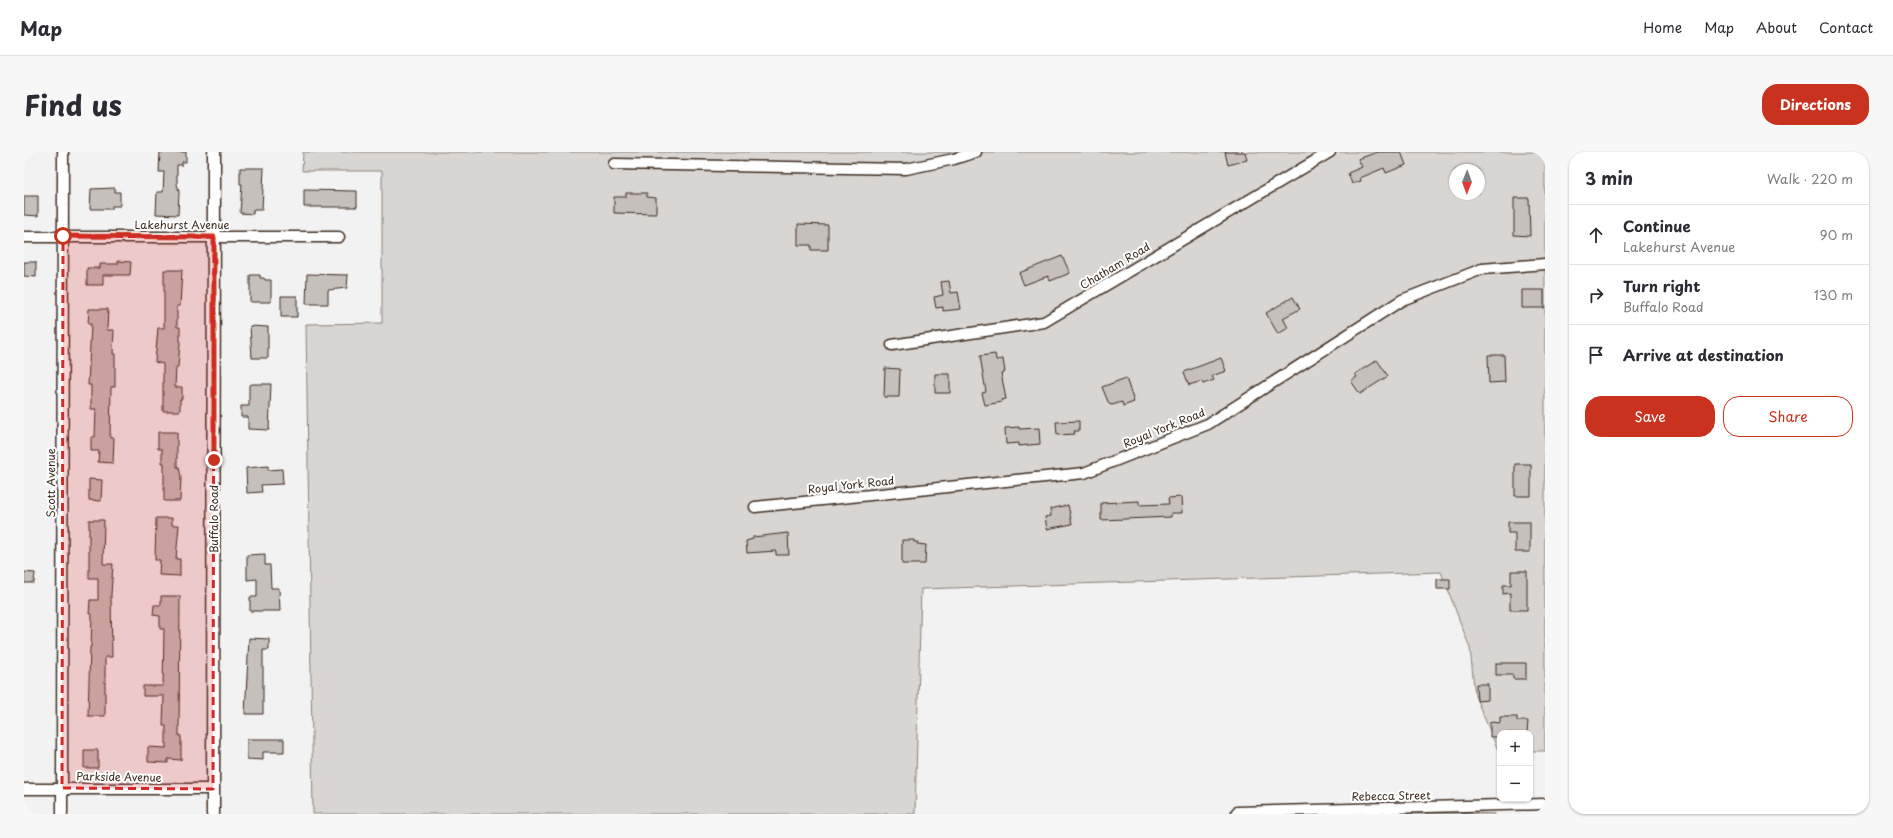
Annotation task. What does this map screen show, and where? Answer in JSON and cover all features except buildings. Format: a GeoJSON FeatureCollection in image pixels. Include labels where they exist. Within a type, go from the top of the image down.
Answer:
{"type":"FeatureCollection","features":[{"type":"Feature","properties":{"kind":"street","name":"Scott Avenue"},"geometry":{"type":"LineString","coordinates":[[62,814],[63,152]]}},
{"type":"Feature","properties":{"kind":"street","name":"Buffalo Road"},"geometry":{"type":"LineString","coordinates":[[213,814],[214,152]]}},
{"type":"Feature","properties":{"kind":"street"},"geometry":{"type":"LineString","coordinates":[[614,164],[906,169],[954,159],[976,152]]}},
{"type":"Feature","properties":{"kind":"street","name":"Chatham Road"},"geometry":{"type":"LineString","coordinates":[[892,345],[1044,322],[1330,152]]}},
{"type":"Feature","properties":{"kind":"street","name":"Lakehurst Avenue"},"geometry":{"type":"LineString","coordinates":[[24,237],[339,237]]}},
{"type":"Feature","properties":{"kind":"street","name":"Royal York Road"},"geometry":{"type":"LineString","coordinates":[[755,507],[1084,473],[1208,424],[1402,300],[1482,269],[1545,264]]}},
{"type":"Feature","properties":{"kind":"street","name":"Parkside Avenue"},"geometry":{"type":"LineString","coordinates":[[24,788],[213,789]]}},
{"type":"Feature","properties":{"kind":"street","name":"Rebecca Street"},"geometry":{"type":"LineString","coordinates":[[1237,812],[1545,804]]}},
{"type":"Feature","properties":{"kind":"highlighted area"},"geometry":{"type":"Polygon","coordinates":[[[63,236],[214,237],[213,789],[62,788],[63,236]]]}},
{"type":"Feature","properties":{"kind":"shaded area"},"geometry":{"type":"Polygon","coordinates":[[[303,152],[1545,152],[1545,751],[1533,751],[1533,730],[1497,730],[1497,748],[1475,696],[1470,648],[1441,572],[921,589],[915,814],[313,814],[306,324],[382,323],[382,171],[302,171],[303,152]]]}},
{"type":"Feature","properties":{"kind":"shaded area"},"geometry":{"type":"Polygon","coordinates":[[[1413,810],[1495,814],[1380,814],[1413,810]]]}},
{"type":"Feature","properties":{"kind":"route"},"geometry":{"type":"LineString","coordinates":[[63,236],[214,237],[214,460]]}}]}
